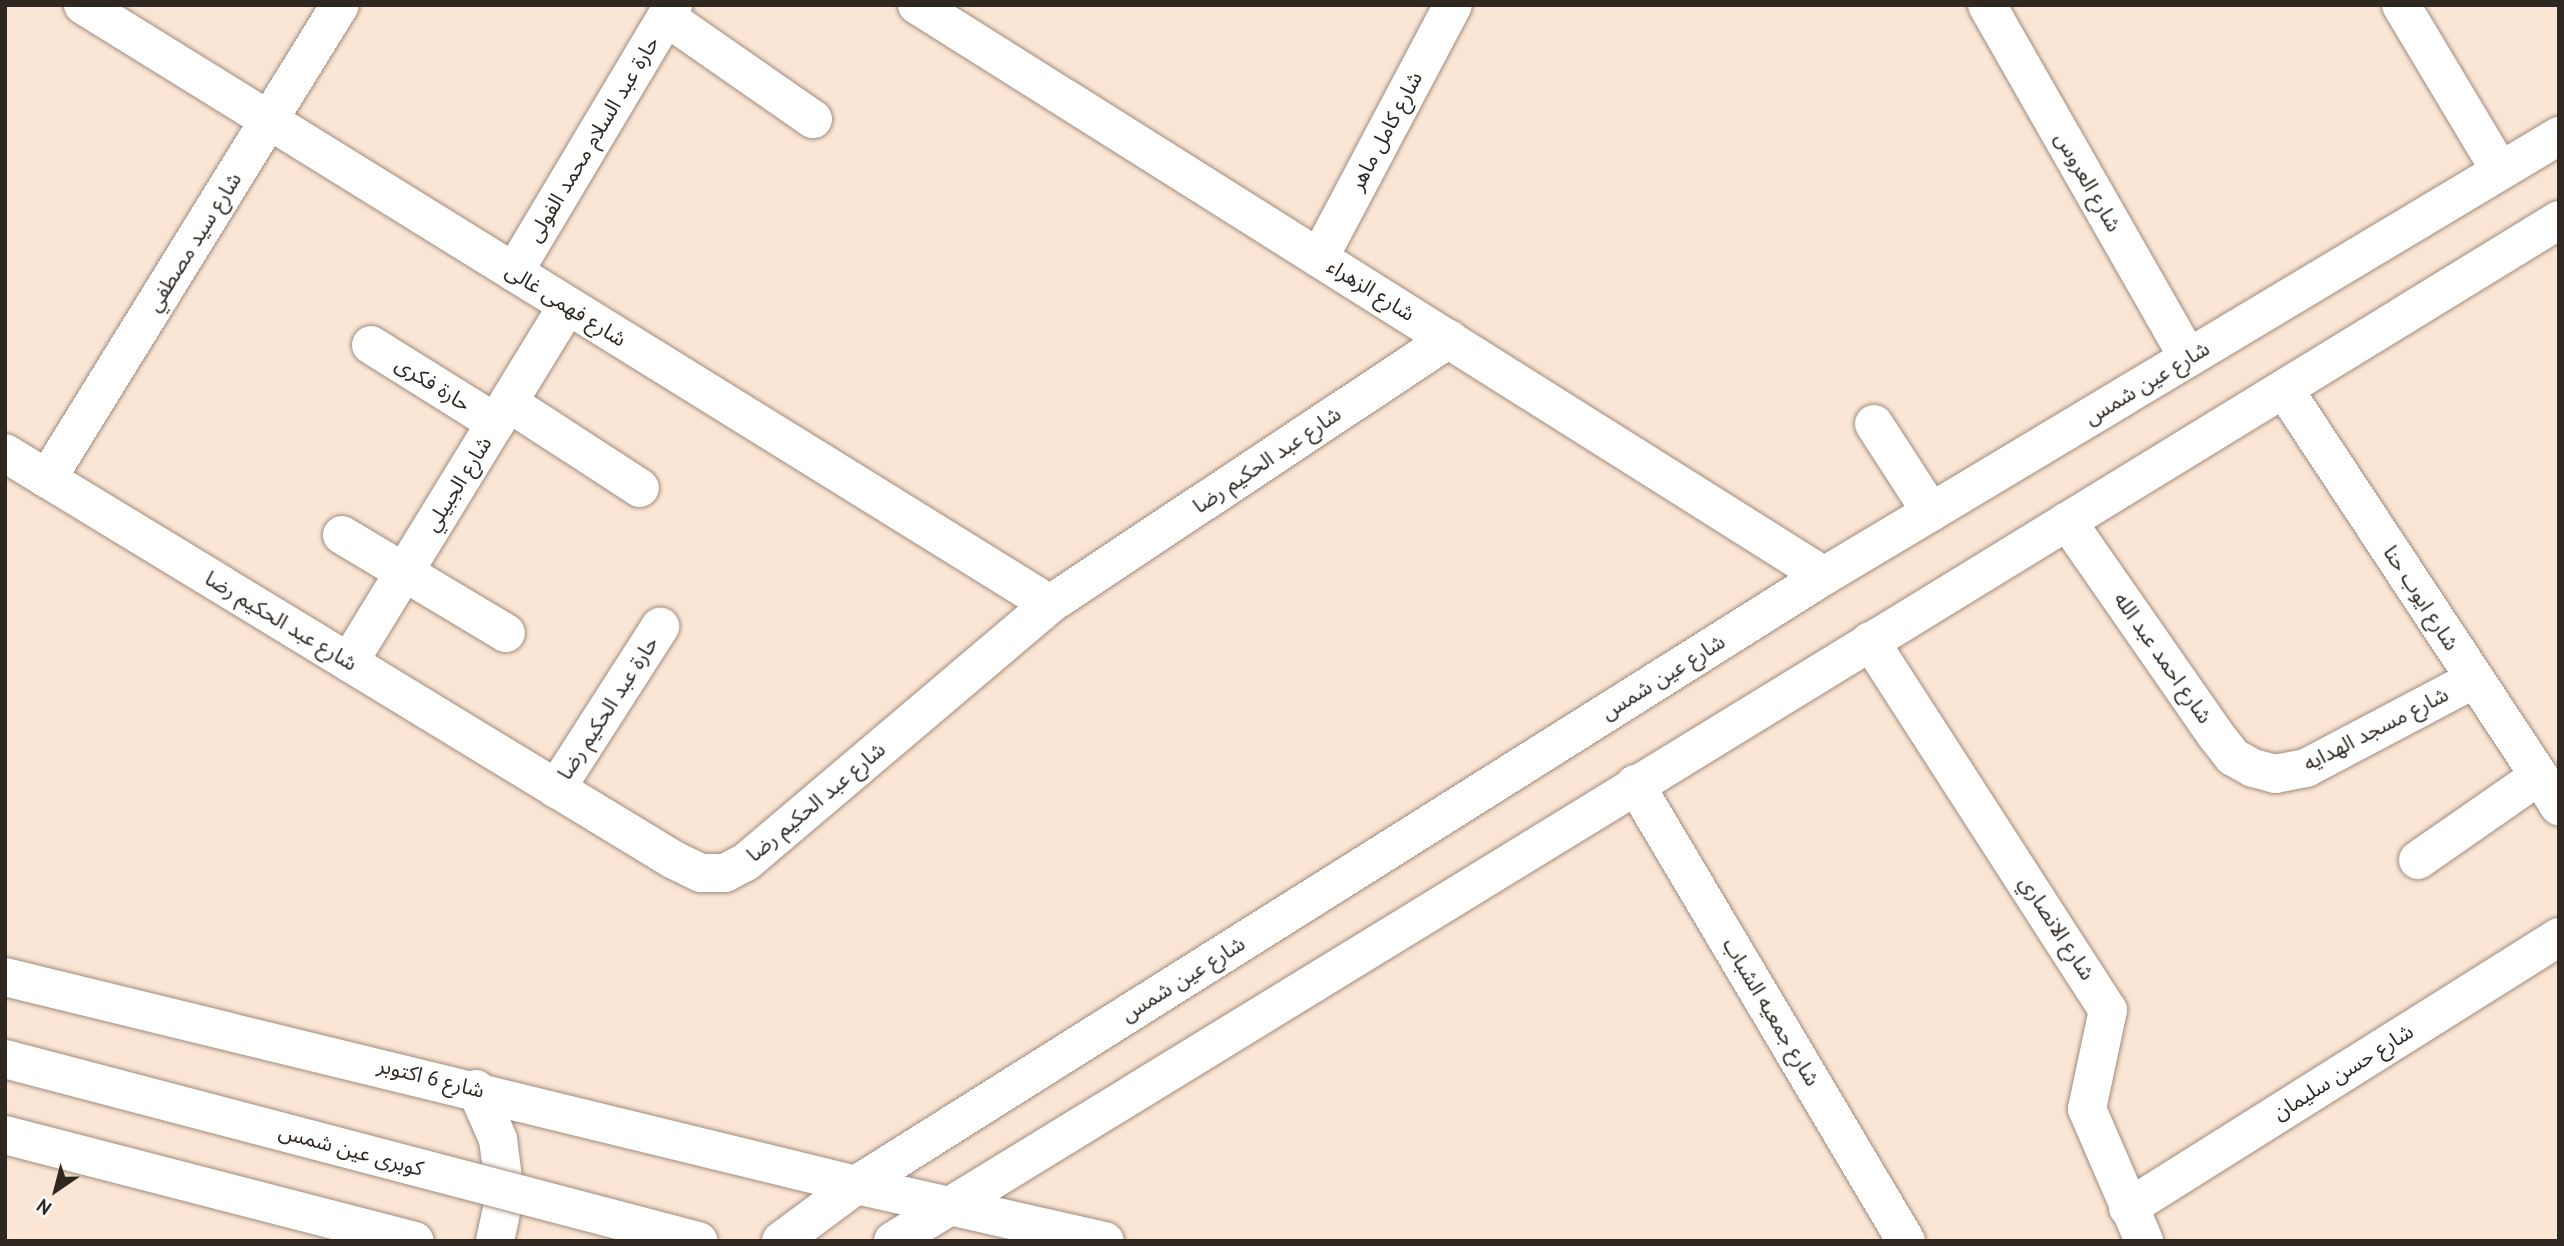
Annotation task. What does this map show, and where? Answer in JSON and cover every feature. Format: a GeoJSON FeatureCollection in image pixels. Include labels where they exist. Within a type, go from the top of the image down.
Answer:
{"type":"FeatureCollection","features":[{"type":"Feature","properties":{"kind":"street","name":"شارع فهمى غالى"},"geometry":{"type":"LineString","coordinates":[[83,5],[1050,604]]}},
{"type":"Feature","properties":{"kind":"street","name":"شارع سيد مصطفي"},"geometry":{"type":"LineString","coordinates":[[47,479],[340,5]]}},
{"type":"Feature","properties":{"kind":"street","name":"شارع الزهراء"},"geometry":{"type":"LineString","coordinates":[[917,5],[1824,576]]}},
{"type":"Feature","properties":{"kind":"street","name":"شارع كامل ماهر"},"geometry":{"type":"LineString","coordinates":[[1319,258],[1453,5]]}},
{"type":"Feature","properties":{"kind":"street","name":"شارع العروس"},"geometry":{"type":"LineString","coordinates":[[1987,5],[2188,358]]}},
{"type":"Feature","properties":{"kind":"street"},"geometry":{"type":"LineString","coordinates":[[2401,5],[2499,170]]}},
{"type":"Feature","properties":{"kind":"street"},"geometry":{"type":"LineString","coordinates":[[669,11],[813,119]]}},
{"type":"Feature","properties":{"kind":"street","name":"حارة عبد السلام محمد الفولى"},"geometry":{"type":"LineString","coordinates":[[514,272],[669,11]]}},
{"type":"Feature","properties":{"kind":"street","name":"شارع عين شمس"},"geometry":{"type":"LineString","coordinates":[[781,1241],[856,1185],[1824,576],[2559,136]]}},
{"type":"Feature","properties":{"kind":"street"},"geometry":{"type":"LineString","coordinates":[[893,1241],[943,1206],[2559,219]]}},
{"type":"Feature","properties":{"kind":"street","name":"شارع الجبيلي"},"geometry":{"type":"LineString","coordinates":[[349,662],[567,306]]}},
{"type":"Feature","properties":{"kind":"street","name":"شارع عبد الحكيم رضا"},"geometry":{"type":"LineString","coordinates":[[5,453],[674,860],[701,873],[725,873],[746,862],[1050,604],[1449,339]]}},
{"type":"Feature","properties":{"kind":"street","name":"حارة فكرى"},"geometry":{"type":"LineString","coordinates":[[371,345],[640,488]]}},
{"type":"Feature","properties":{"kind":"street","name":"شارع ايوب حنا"},"geometry":{"type":"LineString","coordinates":[[2284,389],[2549,791]]}},
{"type":"Feature","properties":{"kind":"street"},"geometry":{"type":"LineString","coordinates":[[1874,424],[1931,512]]}},
{"type":"Feature","properties":{"kind":"street","name":"شارع احمد عبد الله"},"geometry":{"type":"LineString","coordinates":[[2067,521],[2233,757],[2275,774]]}},
{"type":"Feature","properties":{"kind":"street"},"geometry":{"type":"LineString","coordinates":[[342,535],[407,568],[506,633]]}},
{"type":"Feature","properties":{"kind":"street","name":"حارة عبد الحكيم رضا"},"geometry":{"type":"LineString","coordinates":[[556,789],[660,627]]}},
{"type":"Feature","properties":{"kind":"street","name":"شارع الانصاري"},"geometry":{"type":"LineString","coordinates":[[1870,641],[2108,1010],[2087,1109],[2136,1224]]}},
{"type":"Feature","properties":{"kind":"street","name":"شارع مسجد الهدايه"},"geometry":{"type":"LineString","coordinates":[[2275,774],[2306,768],[2475,679]]}},
{"type":"Feature","properties":{"kind":"street","name":"شارع جمعيه الشباب"},"geometry":{"type":"LineString","coordinates":[[1635,784],[1906,1241]]}},
{"type":"Feature","properties":{"kind":"street"},"geometry":{"type":"LineString","coordinates":[[2418,860],[2549,791]]}},
{"type":"Feature","properties":{"kind":"street","name":"شارع حسن سليمان"},"geometry":{"type":"LineString","coordinates":[[2136,1224],[2559,937]]}},
{"type":"Feature","properties":{"kind":"street","name":"شارع 6 اكتوبر"},"geometry":{"type":"LineString","coordinates":[[5,977],[476,1089],[943,1206],[1098,1240]]}},
{"type":"Feature","properties":{"kind":"street","name":"كوبرى عين شمس"},"geometry":{"type":"LineString","coordinates":[[5,1059],[698,1241]]}},
{"type":"Feature","properties":{"kind":"street"},"geometry":{"type":"LineString","coordinates":[[476,1089],[498,1139],[505,1194],[495,1241]]}},
{"type":"Feature","properties":{"kind":"street"},"geometry":{"type":"LineString","coordinates":[[5,1135],[415,1241]]}}]}
